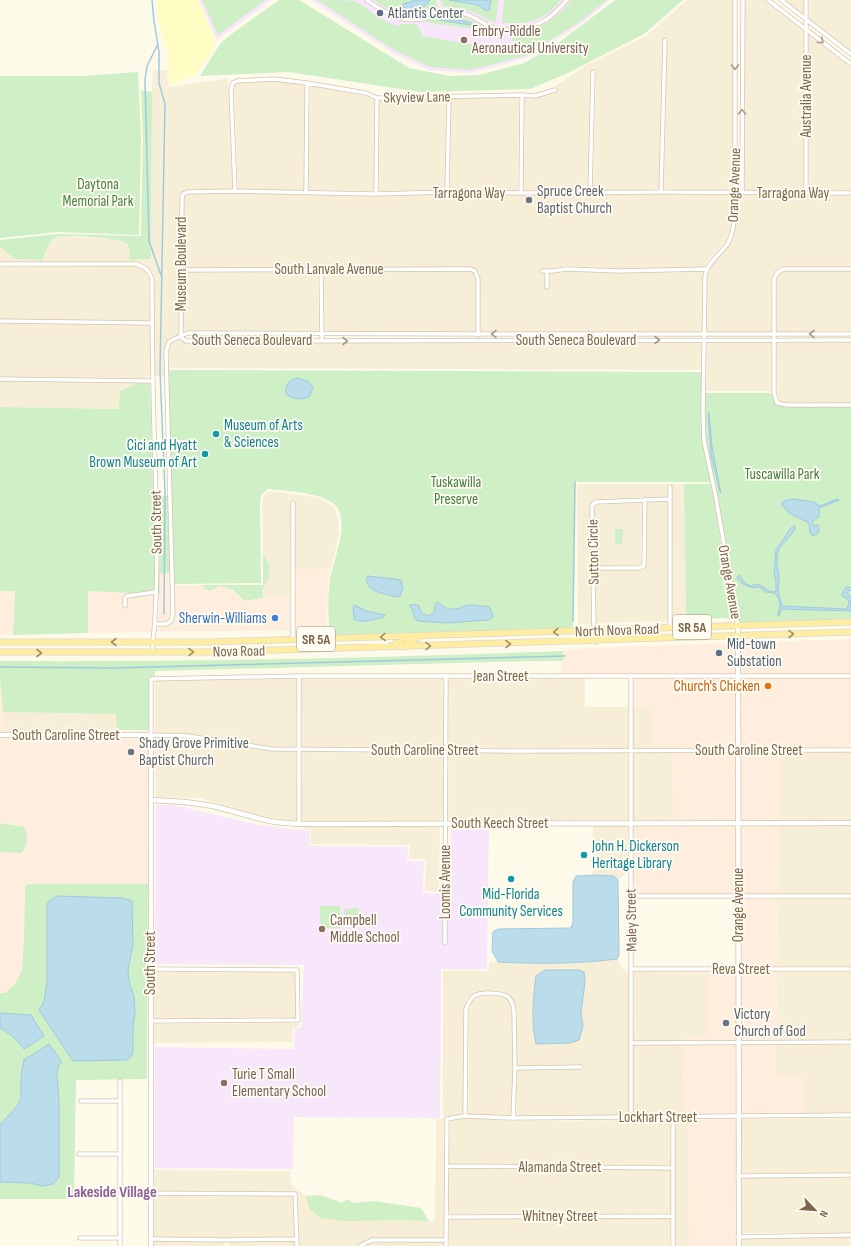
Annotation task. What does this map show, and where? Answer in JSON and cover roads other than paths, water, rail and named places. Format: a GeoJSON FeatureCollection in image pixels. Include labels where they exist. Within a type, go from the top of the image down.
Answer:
{"type":"FeatureCollection","features":[{"type":"Feature","properties":{"kind":"main road","name":"North Nova Road"},"geometry":{"type":"LineString","coordinates":[[478,634],[851,622]]}},
{"type":"Feature","properties":{"kind":"main road"},"geometry":{"type":"LineString","coordinates":[[596,641],[600,636],[609,630]]}},
{"type":"Feature","properties":{"kind":"main road"},"geometry":{"type":"LineString","coordinates":[[580,642],[594,631]]}},
{"type":"Feature","properties":{"kind":"main road","name":"North Nova Road"},"geometry":{"type":"LineString","coordinates":[[478,644],[580,642],[851,632]]}},
{"type":"Feature","properties":{"kind":"main road","name":"Nova Road"},"geometry":{"type":"LineString","coordinates":[[0,642],[292,640],[478,634]]}},
{"type":"Feature","properties":{"kind":"main road"},"geometry":{"type":"LineString","coordinates":[[389,647],[400,642],[406,636]]}},
{"type":"Feature","properties":{"kind":"main road"},"geometry":{"type":"LineString","coordinates":[[405,647],[409,642],[422,636]]}},
{"type":"Feature","properties":{"kind":"main road"},"geometry":{"type":"LineString","coordinates":[[279,650],[287,646],[292,640]]}},
{"type":"Feature","properties":{"kind":"main road","name":"Nova Road"},"geometry":{"type":"LineString","coordinates":[[0,652],[152,653],[478,644]]}},
{"type":"Feature","properties":{"kind":"street"},"geometry":{"type":"LineString","coordinates":[[367,0],[391,16],[399,19],[418,20],[438,14],[455,12],[474,17],[496,28],[508,30],[531,26],[548,19],[567,0]]}},
{"type":"Feature","properties":{"kind":"street","name":"Orange Avenue"},"geometry":{"type":"LineString","coordinates":[[735,0],[735,193],[730,237],[727,244],[710,262],[706,269],[704,288],[703,412],[704,441],[716,498],[738,626],[738,1246]]}},
{"type":"Feature","properties":{"kind":"street","name":"Orange Avenue"},"geometry":{"type":"LineString","coordinates":[[742,0],[742,193]]}},
{"type":"Feature","properties":{"kind":"street"},"geometry":{"type":"LineString","coordinates":[[768,0],[851,64]]}},
{"type":"Feature","properties":{"kind":"street"},"geometry":{"type":"LineString","coordinates":[[781,0],[851,54]]}},
{"type":"Feature","properties":{"kind":"street","name":"Australia Avenue"},"geometry":{"type":"LineString","coordinates":[[806,0],[806,192]]}},
{"type":"Feature","properties":{"kind":"street"},"geometry":{"type":"LineString","coordinates":[[661,192],[665,40]]}},
{"type":"Feature","properties":{"kind":"street"},"geometry":{"type":"LineString","coordinates":[[735,46],[742,46]]}},
{"type":"Feature","properties":{"kind":"street"},"geometry":{"type":"LineString","coordinates":[[590,192],[593,72]]}},
{"type":"Feature","properties":{"kind":"street","name":"Skyview Lane"},"geometry":{"type":"LineString","coordinates":[[235,191],[231,89],[233,83],[237,81],[274,79],[307,82],[366,93],[377,98],[534,96],[555,90]]}},
{"type":"Feature","properties":{"kind":"street"},"geometry":{"type":"LineString","coordinates":[[306,192],[307,82]]}},
{"type":"Feature","properties":{"kind":"street"},"geometry":{"type":"LineString","coordinates":[[735,91],[742,90]]}},
{"type":"Feature","properties":{"kind":"street"},"geometry":{"type":"LineString","coordinates":[[520,193],[522,95]]}},
{"type":"Feature","properties":{"kind":"street"},"geometry":{"type":"LineString","coordinates":[[447,192],[449,96]]}},
{"type":"Feature","properties":{"kind":"street"},"geometry":{"type":"LineString","coordinates":[[376,194],[377,98]]}},
{"type":"Feature","properties":{"kind":"street"},"geometry":{"type":"LineString","coordinates":[[735,137],[742,138]]}},
{"type":"Feature","properties":{"kind":"street","name":"Tarragona Way"},"geometry":{"type":"LineString","coordinates":[[184,194],[187,192],[235,191],[376,194],[447,192],[851,193]]}},
{"type":"Feature","properties":{"kind":"street","name":"Museum Boulevard"},"geometry":{"type":"LineString","coordinates":[[181,337],[180,270],[182,198],[184,194]]}},
{"type":"Feature","properties":{"kind":"street","name":"South Street"},"geometry":{"type":"LineString","coordinates":[[0,264],[136,264],[144,267],[150,272],[152,279],[152,381],[157,549],[155,624],[152,653]]}},
{"type":"Feature","properties":{"kind":"street"},"geometry":{"type":"LineString","coordinates":[[321,269],[322,341]]}},
{"type":"Feature","properties":{"kind":"street","name":"South Lanvale Avenue"},"geometry":{"type":"LineString","coordinates":[[180,270],[470,269],[475,271],[478,279],[478,334]]}},
{"type":"Feature","properties":{"kind":"street"},"geometry":{"type":"LineString","coordinates":[[542,271],[567,269],[620,271],[706,269]]}},
{"type":"Feature","properties":{"kind":"street"},"geometry":{"type":"LineString","coordinates":[[851,269],[783,269],[780,271],[774,279],[773,334],[775,400],[780,404],[851,406]]}},
{"type":"Feature","properties":{"kind":"street"},"geometry":{"type":"LineString","coordinates":[[547,271],[547,287]]}},
{"type":"Feature","properties":{"kind":"street"},"geometry":{"type":"LineString","coordinates":[[0,321],[152,323]]}},
{"type":"Feature","properties":{"kind":"street","name":"South Seneca Boulevard"},"geometry":{"type":"LineString","coordinates":[[851,334],[188,333],[181,337],[186,341],[851,340]]}},
{"type":"Feature","properties":{"kind":"street"},"geometry":{"type":"LineString","coordinates":[[252,334],[252,341]]}},
{"type":"Feature","properties":{"kind":"street"},"geometry":{"type":"LineString","coordinates":[[399,334],[399,341]]}},
{"type":"Feature","properties":{"kind":"street"},"geometry":{"type":"LineString","coordinates":[[478,334],[478,341]]}},
{"type":"Feature","properties":{"kind":"street"},"geometry":{"type":"LineString","coordinates":[[547,334],[547,340]]}},
{"type":"Feature","properties":{"kind":"street"},"geometry":{"type":"LineString","coordinates":[[627,334],[628,340]]}},
{"type":"Feature","properties":{"kind":"street"},"geometry":{"type":"LineString","coordinates":[[155,624],[166,624],[171,621],[174,613],[166,351],[169,342],[181,337]]}},
{"type":"Feature","properties":{"kind":"street"},"geometry":{"type":"LineString","coordinates":[[0,379],[152,381]]}},
{"type":"Feature","properties":{"kind":"street"},"geometry":{"type":"LineString","coordinates":[[670,487],[670,628]]}},
{"type":"Feature","properties":{"kind":"street"},"geometry":{"type":"LineString","coordinates":[[592,568],[638,568],[644,566],[645,499]]}},
{"type":"Feature","properties":{"kind":"street","name":"Sutton Circle"},"geometry":{"type":"LineString","coordinates":[[594,631],[592,506],[594,503],[645,499],[670,499]]}},
{"type":"Feature","properties":{"kind":"street"},"geometry":{"type":"LineString","coordinates":[[292,640],[293,503]]}},
{"type":"Feature","properties":{"kind":"street"},"geometry":{"type":"LineString","coordinates":[[125,606],[125,598],[128,596],[156,592]]}},
{"type":"Feature","properties":{"kind":"street","name":"Maley Street"},"geometry":{"type":"LineString","coordinates":[[631,675],[631,1117]]}},
{"type":"Feature","properties":{"kind":"street"},"geometry":{"type":"LineString","coordinates":[[299,676],[299,824]]}},
{"type":"Feature","properties":{"kind":"street","name":"Jean Street"},"geometry":{"type":"LineString","coordinates":[[151,679],[299,676],[851,676]]}},
{"type":"Feature","properties":{"kind":"street","name":"Loomis Avenue"},"geometry":{"type":"LineString","coordinates":[[446,676],[446,943]]}},
{"type":"Feature","properties":{"kind":"street","name":"South Street"},"geometry":{"type":"LineString","coordinates":[[151,679],[151,1246]]}},
{"type":"Feature","properties":{"kind":"street","name":"South Caroline Street"},"geometry":{"type":"LineString","coordinates":[[0,735],[188,736],[272,749],[299,750],[851,750]]}},
{"type":"Feature","properties":{"kind":"street","name":"South Keech Street"},"geometry":{"type":"LineString","coordinates":[[151,800],[185,802],[213,806],[275,822],[299,824],[851,823]]}},
{"type":"Feature","properties":{"kind":"street"},"geometry":{"type":"LineString","coordinates":[[630,896],[851,896]]}},
{"type":"Feature","properties":{"kind":"street"},"geometry":{"type":"LineString","coordinates":[[150,969],[297,970],[298,1020],[150,1021]]}},
{"type":"Feature","properties":{"kind":"street","name":"Reva Street"},"geometry":{"type":"LineString","coordinates":[[631,969],[851,969]]}},
{"type":"Feature","properties":{"kind":"street"},"geometry":{"type":"LineString","coordinates":[[466,1116],[466,1009],[470,1000],[475,996],[500,994],[508,997],[512,1002],[514,1011],[515,1068],[513,1118]]}},
{"type":"Feature","properties":{"kind":"street"},"geometry":{"type":"LineString","coordinates":[[631,1043],[851,1042]]}},
{"type":"Feature","properties":{"kind":"street"},"geometry":{"type":"LineString","coordinates":[[515,1068],[582,1067]]}},
{"type":"Feature","properties":{"kind":"street"},"geometry":{"type":"LineString","coordinates":[[120,1081],[120,1246]]}},
{"type":"Feature","properties":{"kind":"street"},"geometry":{"type":"LineString","coordinates":[[81,1101],[120,1102]]}},
{"type":"Feature","properties":{"kind":"street","name":"Lockhart Street"},"geometry":{"type":"LineString","coordinates":[[447,1166],[447,1119],[466,1116],[513,1118],[851,1116]]}},
{"type":"Feature","properties":{"kind":"street"},"geometry":{"type":"LineString","coordinates":[[673,1118],[673,1246]]}},
{"type":"Feature","properties":{"kind":"street"},"geometry":{"type":"LineString","coordinates":[[79,1154],[120,1154]]}},
{"type":"Feature","properties":{"kind":"street"},"geometry":{"type":"LineString","coordinates":[[446,1246],[447,1166]]}},
{"type":"Feature","properties":{"kind":"street","name":"Alamanda Street"},"geometry":{"type":"LineString","coordinates":[[447,1166],[673,1168]]}},
{"type":"Feature","properties":{"kind":"street"},"geometry":{"type":"LineString","coordinates":[[738,1176],[851,1175]]}},
{"type":"Feature","properties":{"kind":"street"},"geometry":{"type":"LineString","coordinates":[[120,1193],[296,1194],[297,1246]]}},
{"type":"Feature","properties":{"kind":"street","name":"Whitney Street"},"geometry":{"type":"LineString","coordinates":[[447,1217],[673,1216]]}},
{"type":"Feature","properties":{"kind":"street"},"geometry":{"type":"LineString","coordinates":[[738,1237],[851,1235]]}},
{"type":"Feature","properties":{"kind":"street"},"geometry":{"type":"LineString","coordinates":[[80,1238],[120,1238]]}},
{"type":"Feature","properties":{"kind":"street"},"geometry":{"type":"LineString","coordinates":[[151,1239],[297,1239]]}},
{"type":"Feature","properties":{"kind":"street"},"geometry":{"type":"LineString","coordinates":[[226,1240],[226,1246]]}},
{"type":"Feature","properties":{"kind":"street"},"geometry":{"type":"LineString","coordinates":[[360,1246],[372,1240],[446,1240]]}},
{"type":"Feature","properties":{"kind":"water"},"geometry":{"type":"Polygon","coordinates":[[[415,0],[430,0],[422,8],[410,9],[403,7],[403,4],[415,0]]]}},
{"type":"Feature","properties":{"kind":"water"},"geometry":{"type":"Polygon","coordinates":[[[449,0],[491,0],[489,10],[486,11],[478,5],[449,0]]]}},
{"type":"Feature","properties":{"kind":"water"},"geometry":{"type":"Polygon","coordinates":[[[448,19],[466,21],[476,26],[439,20],[448,19]]]}},
{"type":"Feature","properties":{"kind":"water"},"geometry":{"type":"Polygon","coordinates":[[[297,378],[308,381],[313,388],[309,397],[297,399],[286,394],[288,384],[291,380],[297,378]]]}},
{"type":"Feature","properties":{"kind":"water"},"geometry":{"type":"Polygon","coordinates":[[[708,413],[712,447],[721,493],[711,455],[708,413]]]}},
{"type":"Feature","properties":{"kind":"water"},"geometry":{"type":"Polygon","coordinates":[[[793,499],[814,502],[820,506],[837,499],[839,500],[819,508],[819,517],[812,522],[813,525],[818,525],[819,531],[813,536],[810,533],[809,523],[789,513],[781,504],[784,501],[793,499]]]}},
{"type":"Feature","properties":{"kind":"water"},"geometry":{"type":"Polygon","coordinates":[[[794,525],[795,528],[791,535],[779,549],[777,558],[779,582],[778,590],[782,606],[847,609],[849,603],[848,599],[842,596],[842,594],[846,587],[848,587],[851,588],[851,591],[849,590],[847,593],[851,597],[851,611],[781,609],[779,616],[780,602],[775,593],[766,592],[759,587],[747,586],[737,578],[739,575],[746,584],[751,586],[757,584],[771,592],[776,591],[774,573],[776,550],[794,525]]]}},
{"type":"Feature","properties":{"kind":"water"},"geometry":{"type":"Polygon","coordinates":[[[368,576],[401,580],[403,588],[400,596],[396,597],[373,590],[367,584],[366,579],[368,576]]]}},
{"type":"Feature","properties":{"kind":"water"},"geometry":{"type":"Polygon","coordinates":[[[437,602],[442,606],[451,609],[457,609],[469,605],[488,606],[493,617],[488,620],[446,623],[418,621],[415,619],[412,609],[409,606],[412,604],[419,606],[421,612],[427,616],[434,612],[437,602]]]}},
{"type":"Feature","properties":{"kind":"water"},"geometry":{"type":"Polygon","coordinates":[[[354,605],[366,611],[385,615],[384,617],[373,620],[357,620],[354,619],[354,605]]]}},
{"type":"Feature","properties":{"kind":"water"},"geometry":{"type":"Polygon","coordinates":[[[576,876],[614,876],[618,880],[619,955],[617,959],[558,963],[498,962],[492,951],[493,932],[498,929],[571,928],[573,922],[573,882],[576,876]]]}},
{"type":"Feature","properties":{"kind":"water"},"geometry":{"type":"Polygon","coordinates":[[[57,896],[122,898],[132,901],[133,945],[128,974],[130,986],[134,996],[135,1013],[133,1028],[133,1052],[131,1057],[127,1060],[73,1061],[39,1010],[44,1001],[47,983],[47,907],[48,902],[57,896]]]}},
{"type":"Feature","properties":{"kind":"water"},"geometry":{"type":"Polygon","coordinates":[[[545,970],[579,970],[584,972],[585,982],[581,1014],[583,1026],[579,1040],[570,1043],[536,1044],[533,1019],[535,984],[536,976],[545,970]]]}},
{"type":"Feature","properties":{"kind":"water"},"geometry":{"type":"Polygon","coordinates":[[[0,1013],[31,1015],[44,1036],[24,1049],[14,1037],[0,1028],[0,1013]]]}},
{"type":"Feature","properties":{"kind":"water"},"geometry":{"type":"Polygon","coordinates":[[[49,1044],[62,1062],[59,1064],[57,1073],[59,1102],[59,1177],[53,1184],[42,1186],[30,1183],[0,1182],[0,1125],[18,1105],[21,1098],[21,1076],[24,1060],[49,1044]]]}},
{"type":"Feature","properties":{"kind":"waterway"},"geometry":{"type":"LineString","coordinates":[[152,0],[159,52],[159,83],[165,104],[160,371],[165,491],[164,614]]}},
{"type":"Feature","properties":{"kind":"waterway"},"geometry":{"type":"LineString","coordinates":[[158,44],[147,66],[145,80],[149,241],[161,275]]}},
{"type":"Feature","properties":{"kind":"waterway"},"geometry":{"type":"LineString","coordinates":[[573,621],[575,482]]}},
{"type":"Feature","properties":{"kind":"waterway"},"geometry":{"type":"LineString","coordinates":[[0,667],[113,668],[565,656]]}},
{"type":"Feature","properties":{"kind":"place","name":"Atlantis Center"},"geometry":{"type":"Point","coordinates":[380,13]}},
{"type":"Feature","properties":{"kind":"place","name":"Embry-Riddle Aeronautical University"},"geometry":{"type":"Point","coordinates":[464,40]}},
{"type":"Feature","properties":{"kind":"place","name":"Spruce Creek Baptist Church"},"geometry":{"type":"Point","coordinates":[529,200]}},
{"type":"Feature","properties":{"kind":"place","name":"Museum of Arts & Sciences"},"geometry":{"type":"Point","coordinates":[216,434]}},
{"type":"Feature","properties":{"kind":"place","name":"Cici and Hyatt Brown Museum of Art"},"geometry":{"type":"Point","coordinates":[205,454]}},
{"type":"Feature","properties":{"kind":"place","name":"Sherwin-Williams"},"geometry":{"type":"Point","coordinates":[275,618]}},
{"type":"Feature","properties":{"kind":"place","name":"Mid-town Substation"},"geometry":{"type":"Point","coordinates":[719,653]}},
{"type":"Feature","properties":{"kind":"place","name":"Church's Chicken"},"geometry":{"type":"Point","coordinates":[768,686]}},
{"type":"Feature","properties":{"kind":"place","name":"Shady Grove Primitive Baptist Church"},"geometry":{"type":"Point","coordinates":[131,752]}},
{"type":"Feature","properties":{"kind":"place","name":"John H. Dickerson Heritage Library"},"geometry":{"type":"Point","coordinates":[584,855]}},
{"type":"Feature","properties":{"kind":"place","name":"Mid-Florida Community Services"},"geometry":{"type":"Point","coordinates":[511,879]}},
{"type":"Feature","properties":{"kind":"place","name":"Campbell Middle School"},"geometry":{"type":"Point","coordinates":[322,929]}},
{"type":"Feature","properties":{"kind":"place","name":"Victory Church of God"},"geometry":{"type":"Point","coordinates":[726,1023]}},
{"type":"Feature","properties":{"kind":"place","name":"Turie T Small Elementary School"},"geometry":{"type":"Point","coordinates":[224,1083]}},
{"type":"Feature","properties":{"kind":"district","name":"Lakeside Village"},"geometry":{"type":"Point","coordinates":[112,1191]}},
{"type":"Feature","properties":{"kind":"park label","name":"Daytona Memorial Park"},"geometry":{"type":"Point","coordinates":[98,192]}},
{"type":"Feature","properties":{"kind":"park label","name":"Tuscawilla Park"},"geometry":{"type":"Point","coordinates":[782,474]}},
{"type":"Feature","properties":{"kind":"park label","name":"Tuskawilla Preserve"},"geometry":{"type":"Point","coordinates":[456,490]}}]}
